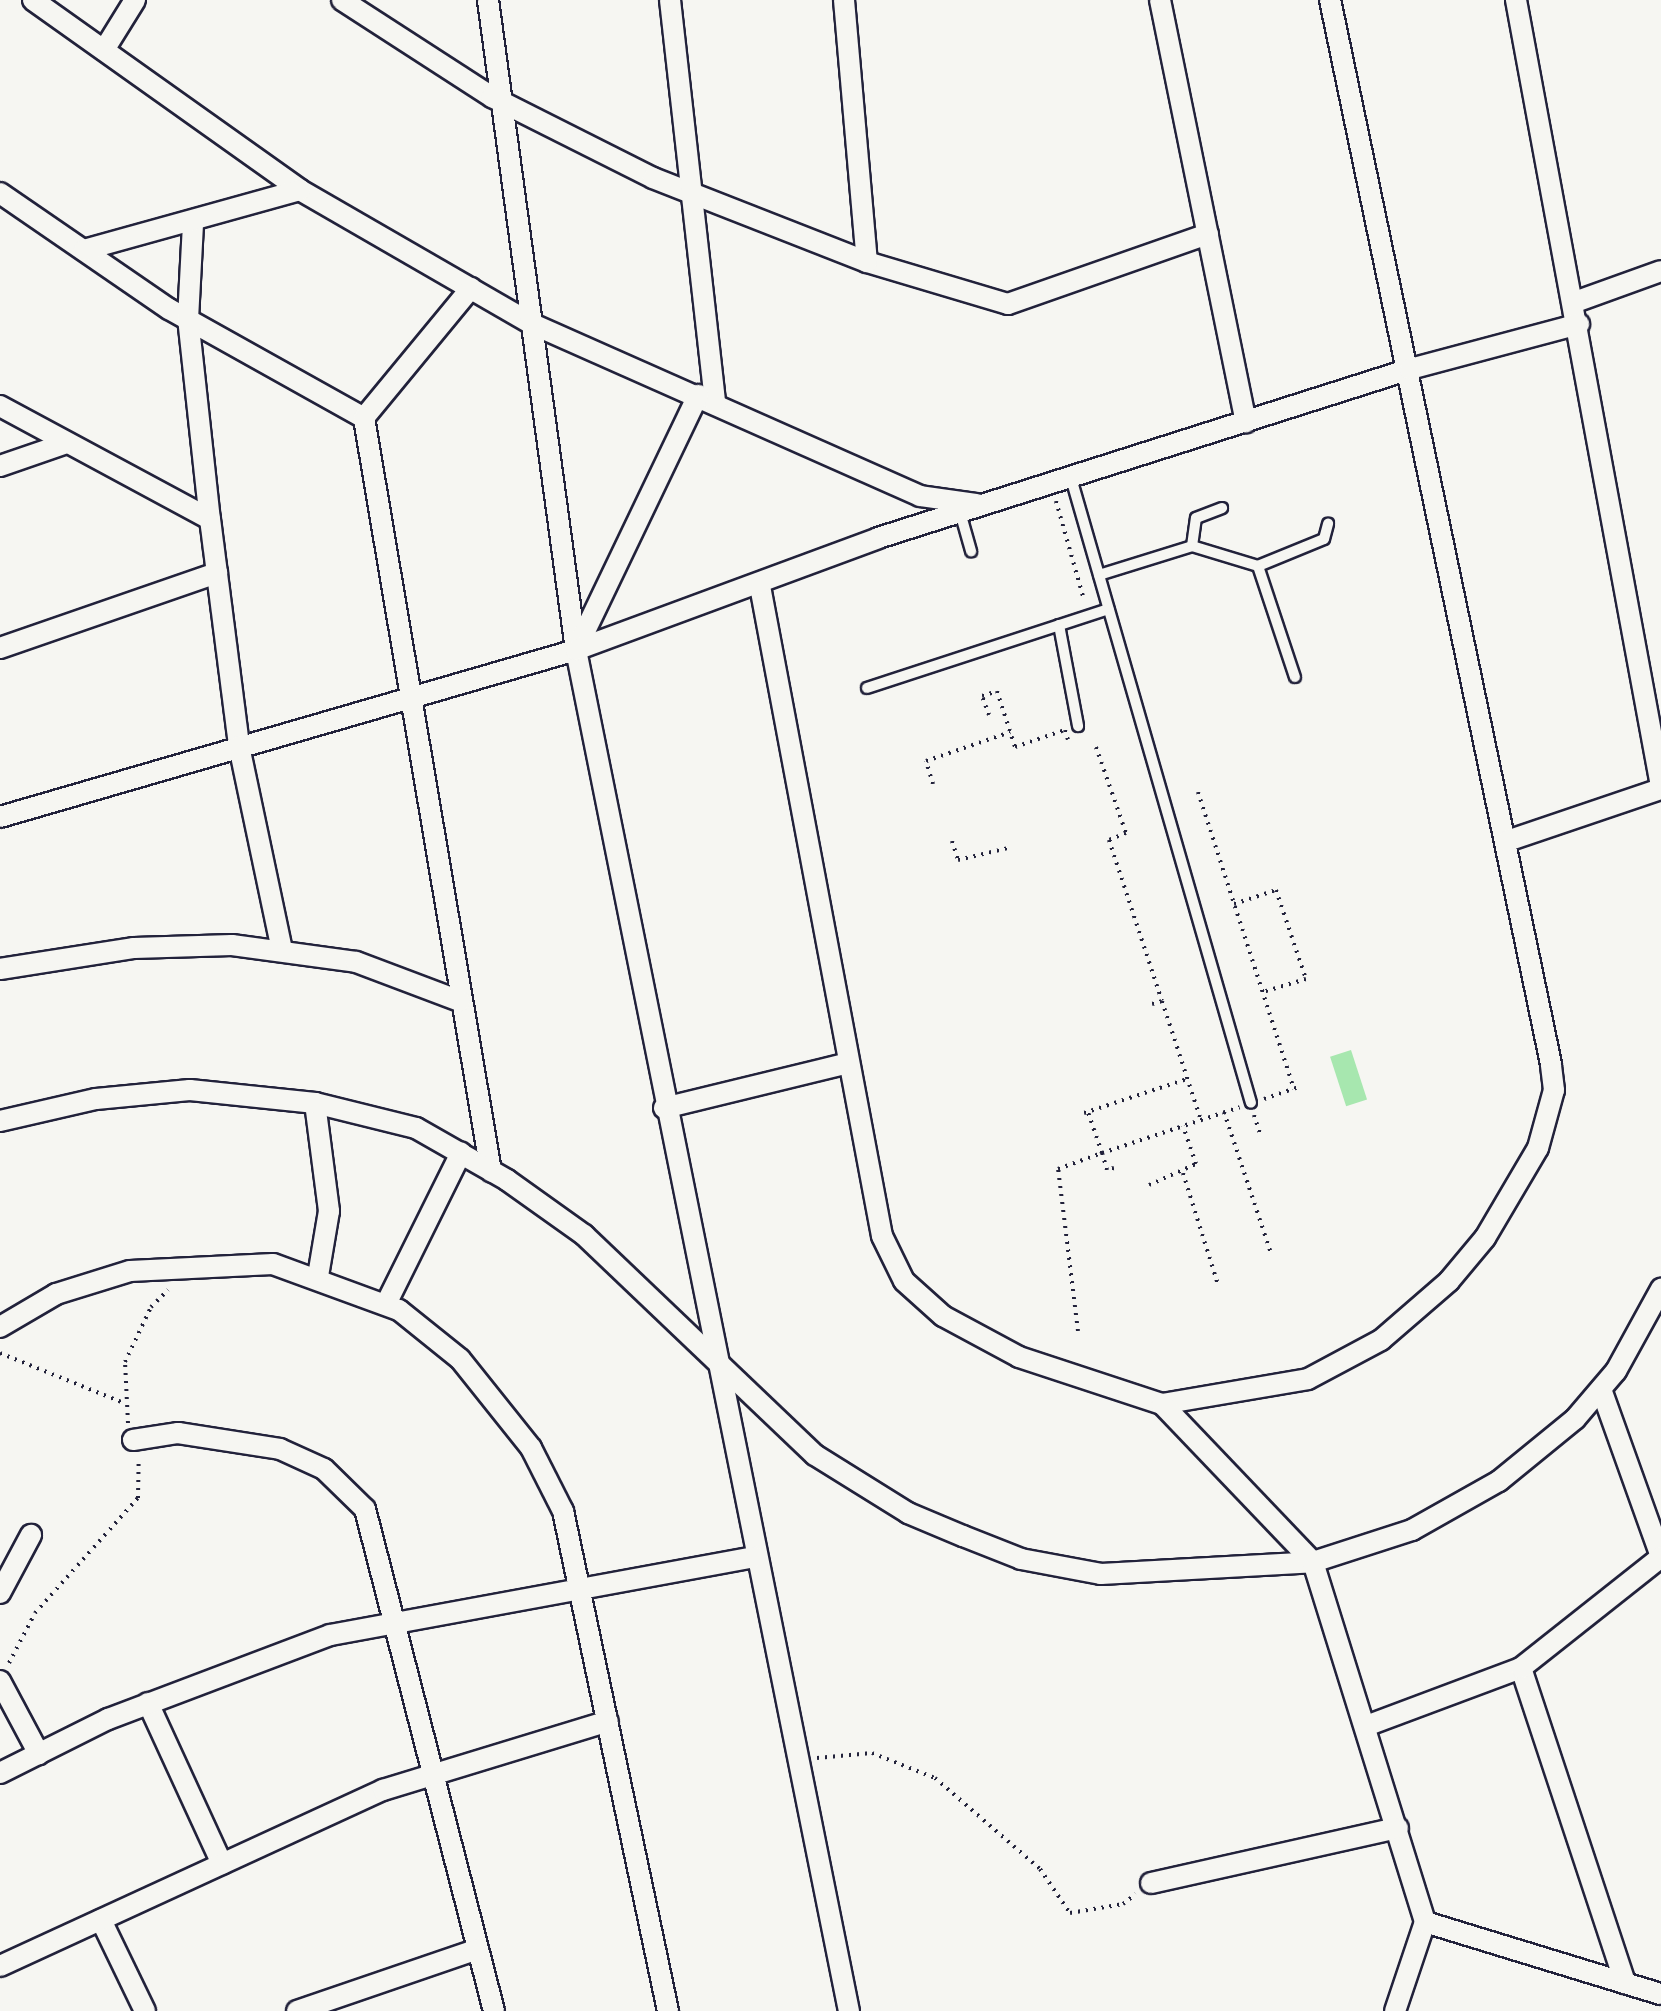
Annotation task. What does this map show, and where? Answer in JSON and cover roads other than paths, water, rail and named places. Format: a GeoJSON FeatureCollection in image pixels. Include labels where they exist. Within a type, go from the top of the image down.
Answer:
{"type":"FeatureCollection","features":[{"type":"Feature","properties":{"kind":"street"},"geometry":{"type":"LineString","coordinates":[[33,0],[300,190],[530,323],[920,496],[983,505]]}},
{"type":"Feature","properties":{"kind":"street"},"geometry":{"type":"LineString","coordinates":[[104,50],[135,0]]}},
{"type":"Feature","properties":{"kind":"street"},"geometry":{"type":"LineString","coordinates":[[342,0],[499,101],[697,198],[867,262],[1008,304],[1208,234]]}},
{"type":"Feature","properties":{"kind":"street"},"geometry":{"type":"LineString","coordinates":[[488,0],[499,101],[576,650],[664,1108],[849,2011]]}},
{"type":"Feature","properties":{"kind":"street"},"geometry":{"type":"LineString","coordinates":[[576,650],[707,399],[697,198],[670,0]]}},
{"type":"Feature","properties":{"kind":"street"},"geometry":{"type":"LineString","coordinates":[[844,0],[867,262]]}},
{"type":"Feature","properties":{"kind":"street"},"geometry":{"type":"LineString","coordinates":[[1160,0],[1246,422]]}},
{"type":"Feature","properties":{"kind":"street"},"geometry":{"type":"LineString","coordinates":[[760,586],[882,1236],[904,1281],[943,1316],[1019,1357],[1162,1404],[1308,1379],[1381,1340],[1485,1238],[1538,1148],[1554,1090],[1507,841],[1330,0]]}},
{"type":"Feature","properties":{"kind":"street"},"geometry":{"type":"LineString","coordinates":[[1507,841],[1661,788],[1575,302],[1516,0]]}},
{"type":"Feature","properties":{"kind":"street"},"geometry":{"type":"LineString","coordinates":[[84,250],[193,224],[300,190]]}},
{"type":"Feature","properties":{"kind":"street"},"geometry":{"type":"LineString","coordinates":[[0,193],[188,318],[364,418]]}},
{"type":"Feature","properties":{"kind":"street"},"geometry":{"type":"LineString","coordinates":[[193,224],[188,318],[210,519],[239,746],[282,950]]}},
{"type":"Feature","properties":{"kind":"street"},"geometry":{"type":"LineString","coordinates":[[1575,302],[1661,271]]}},
{"type":"Feature","properties":{"kind":"street"},"geometry":{"type":"LineString","coordinates":[[471,288],[364,418],[406,698],[491,1171]]}},
{"type":"Feature","properties":{"kind":"street"},"geometry":{"type":"LineString","coordinates":[[0,817],[576,650],[960,512],[1410,369],[1579,324]]}},
{"type":"Feature","properties":{"kind":"street"},"geometry":{"type":"LineString","coordinates":[[0,406],[64,444],[210,519]]}},
{"type":"Feature","properties":{"kind":"street"},"geometry":{"type":"LineString","coordinates":[[0,466],[64,444]]}},
{"type":"Feature","properties":{"kind":"street"},"geometry":{"type":"LineString","coordinates":[[0,648],[217,573]]}},
{"type":"Feature","properties":{"kind":"street"},"geometry":{"type":"LineString","coordinates":[[0,969],[134,948],[282,950],[356,962],[460,1001]]}},
{"type":"Feature","properties":{"kind":"street"},"geometry":{"type":"LineString","coordinates":[[664,1108],[849,1063]]}},
{"type":"Feature","properties":{"kind":"street"},"geometry":{"type":"LineString","coordinates":[[0,1121],[96,1099],[190,1090],[315,1103],[416,1128],[491,1171],[584,1235],[647,1303],[715,1359],[815,1455],[908,1513],[1021,1559],[1101,1574],[1313,1562],[1412,1530],[1499,1481],[1601,1389],[1661,1289]]}},
{"type":"Feature","properties":{"kind":"street"},"geometry":{"type":"LineString","coordinates":[[315,1103],[329,1211],[318,1276]]}},
{"type":"Feature","properties":{"kind":"street"},"geometry":{"type":"LineString","coordinates":[[386,1304],[461,1153]]}},
{"type":"Feature","properties":{"kind":"street"},"geometry":{"type":"LineString","coordinates":[[0,1327],[56,1294],[115,1275],[203,1264],[273,1264],[318,1276],[386,1304],[460,1359],[531,1448],[563,1511],[668,2011]]}},
{"type":"Feature","properties":{"kind":"street"},"geometry":{"type":"LineString","coordinates":[[1366,1726],[1521,1668],[1661,1557],[1601,1389]]}},
{"type":"Feature","properties":{"kind":"street"},"geometry":{"type":"LineString","coordinates":[[1162,1404],[1313,1562],[1425,1922],[1395,2011]]}},
{"type":"Feature","properties":{"kind":"street"},"geometry":{"type":"LineString","coordinates":[[133,1440],[178,1433],[232,1436],[324,1469],[365,1509],[397,1623],[431,1775],[494,2011]]}},
{"type":"Feature","properties":{"kind":"street"},"geometry":{"type":"LineString","coordinates":[[0,1593],[31,1535]]}},
{"type":"Feature","properties":{"kind":"street"},"geometry":{"type":"LineString","coordinates":[[0,1773],[148,1703],[330,1635],[755,1557]]}},
{"type":"Feature","properties":{"kind":"street"},"geometry":{"type":"LineString","coordinates":[[1521,1668],[1625,1983]]}},
{"type":"Feature","properties":{"kind":"street"},"geometry":{"type":"LineString","coordinates":[[1,1682],[39,1754]]}},
{"type":"Feature","properties":{"kind":"street"},"geometry":{"type":"LineString","coordinates":[[148,1703],[222,1864]]}},
{"type":"Feature","properties":{"kind":"street"},"geometry":{"type":"LineString","coordinates":[[0,1966],[222,1864],[431,1775],[608,1721]]}},
{"type":"Feature","properties":{"kind":"street"},"geometry":{"type":"LineString","coordinates":[[1151,1883],[1398,1828]]}},
{"type":"Feature","properties":{"kind":"street"},"geometry":{"type":"LineString","coordinates":[[101,1920],[145,2011]]}},
{"type":"Feature","properties":{"kind":"street"},"geometry":{"type":"LineString","coordinates":[[1425,1922],[1661,1994]]}},
{"type":"Feature","properties":{"kind":"street"},"geometry":{"type":"LineString","coordinates":[[297,2011],[478,1949]]}},
{"type":"Feature","properties":{"kind":"lane"},"geometry":{"type":"LineString","coordinates":[[1061,481],[1099,575],[1251,1103]]}},
{"type":"Feature","properties":{"kind":"lane"},"geometry":{"type":"LineString","coordinates":[[1192,546],[1196,518],[1222,508]]}},
{"type":"Feature","properties":{"kind":"lane"},"geometry":{"type":"LineString","coordinates":[[960,512],[971,551]]}},
{"type":"Feature","properties":{"kind":"lane"},"geometry":{"type":"LineString","coordinates":[[1099,575],[1192,546],[1258,566],[1324,539],[1328,524]]}},
{"type":"Feature","properties":{"kind":"lane"},"geometry":{"type":"LineString","coordinates":[[1258,566],[1295,677]]}},
{"type":"Feature","properties":{"kind":"lane"},"geometry":{"type":"LineString","coordinates":[[867,688],[1108,609]]}},
{"type":"Feature","properties":{"kind":"lane"},"geometry":{"type":"LineString","coordinates":[[1059,625],[1078,726]]}}]}
